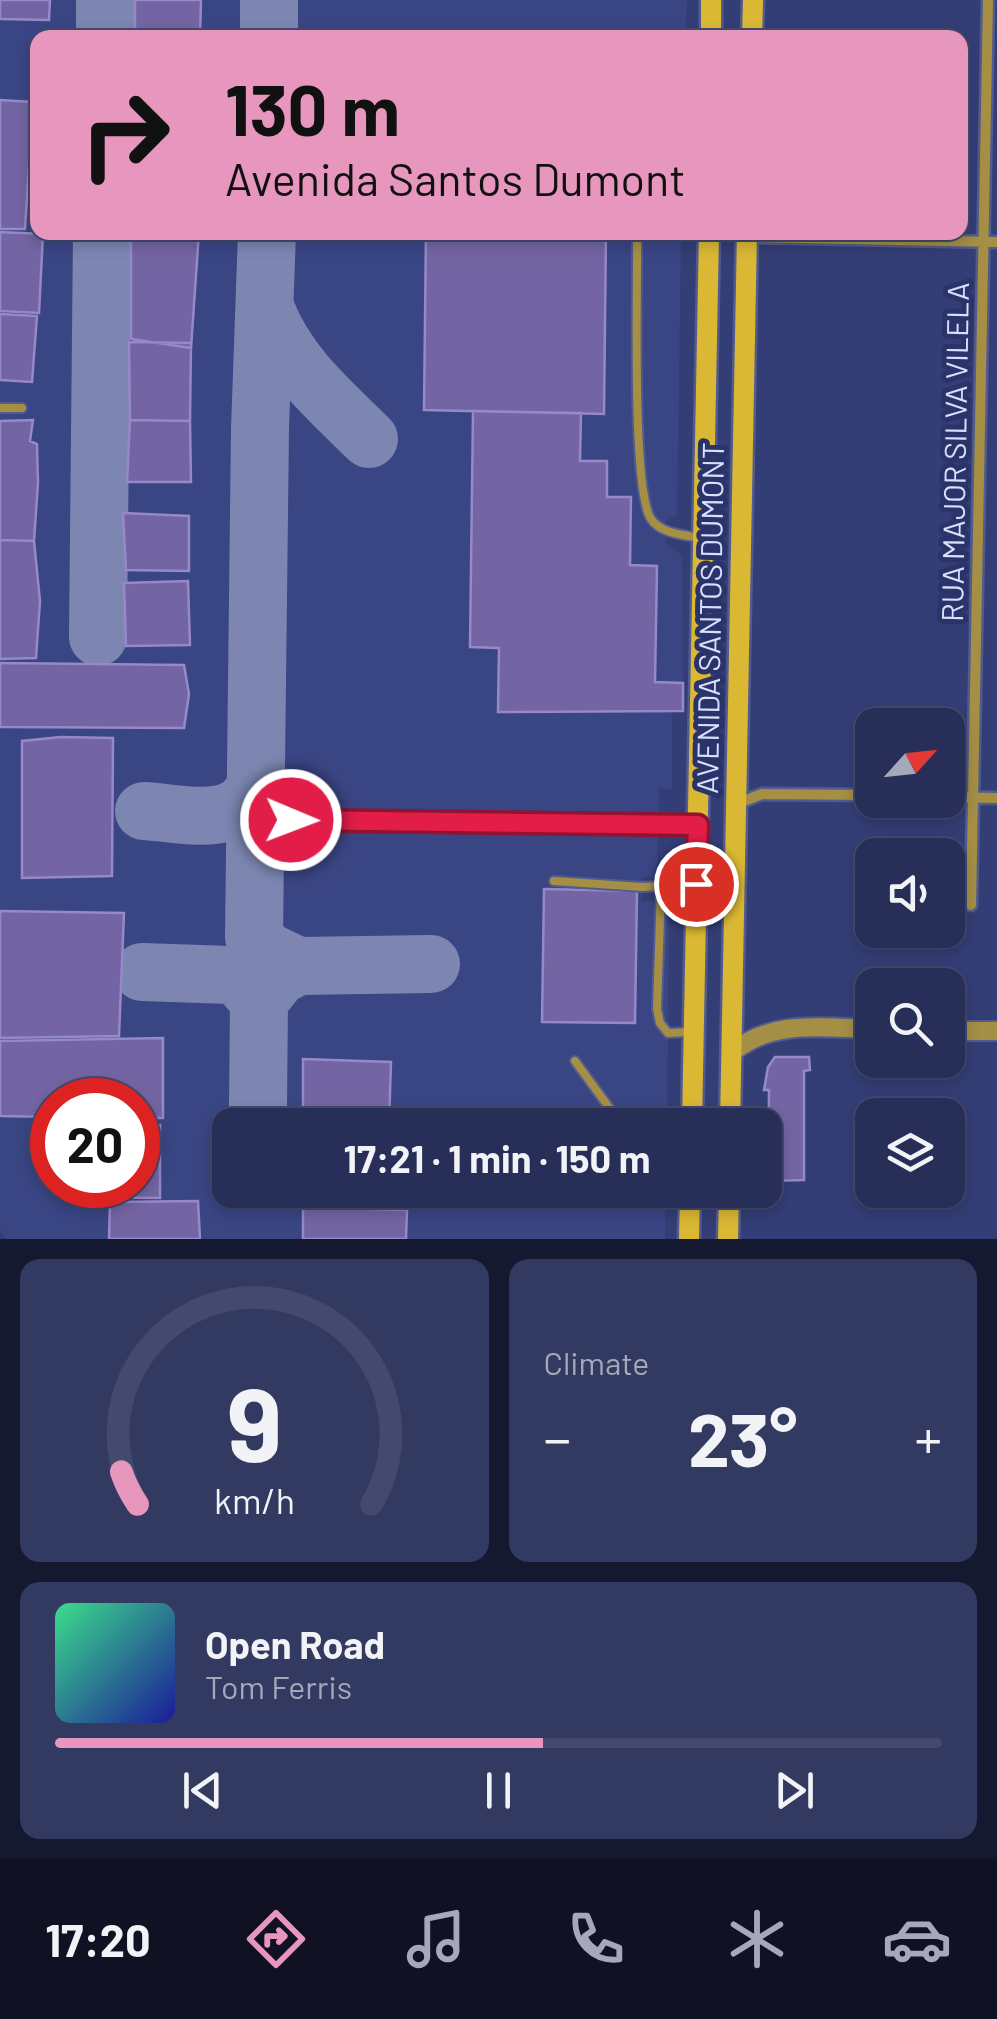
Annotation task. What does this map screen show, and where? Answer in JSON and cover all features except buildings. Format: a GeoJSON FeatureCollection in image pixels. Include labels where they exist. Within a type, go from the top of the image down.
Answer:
{"type":"FeatureCollection","features":[{"type":"Feature","properties":{"kind":"main road"},"geometry":{"type":"LineString","coordinates":[[711,0],[711,30]]}},
{"type":"Feature","properties":{"kind":"main road"},"geometry":{"type":"LineString","coordinates":[[752,0],[752,30]]}},
{"type":"Feature","properties":{"kind":"main road","name":"AVENIDA SANTOS DUMONT"},"geometry":{"type":"LineString","coordinates":[[693,1108],[708,240]]}},
{"type":"Feature","properties":{"kind":"main road","name":"AVENIDA SANTOS DUMONT"},"geometry":{"type":"LineString","coordinates":[[731,1108],[746,240]]}},
{"type":"Feature","properties":{"kind":"main road"},"geometry":{"type":"LineString","coordinates":[[698,821],[736,804]]}},
{"type":"Feature","properties":{"kind":"main road"},"geometry":{"type":"LineString","coordinates":[[689,1239],[690,1208]]}},
{"type":"Feature","properties":{"kind":"main road"},"geometry":{"type":"LineString","coordinates":[[728,1239],[729,1208]]}},
{"type":"Feature","properties":{"kind":"street","name":"RUA MAJOR SILVA VILELA"},"geometry":{"type":"LineString","coordinates":[[972,905],[988,0]]}},
{"type":"Feature","properties":{"kind":"street"},"geometry":{"type":"LineString","coordinates":[[915,240],[997,242]]}},
{"type":"Feature","properties":{"kind":"street"},"geometry":{"type":"LineString","coordinates":[[736,804],[762,794],[855,795]]}},
{"type":"Feature","properties":{"kind":"street"},"geometry":{"type":"LineString","coordinates":[[965,798],[997,798]]}},
{"type":"Feature","properties":{"kind":"street"},"geometry":{"type":"LineString","coordinates":[[734,1051],[756,1036],[780,1028],[855,1029]]}},
{"type":"Feature","properties":{"kind":"street"},"geometry":{"type":"LineString","coordinates":[[965,1031],[997,1031]]}},
{"type":"Feature","properties":{"kind":"lane"},"geometry":{"type":"LineString","coordinates":[[637,240],[644,499],[652,521],[666,531],[705,540]]}},
{"type":"Feature","properties":{"kind":"lane"},"geometry":{"type":"LineString","coordinates":[[0,408],[22,408]]}},
{"type":"Feature","properties":{"kind":"lane"},"geometry":{"type":"LineString","coordinates":[[254,819],[698,821]]}},
{"type":"Feature","properties":{"kind":"lane"},"geometry":{"type":"LineString","coordinates":[[554,881],[661,887],[696,884]]}},
{"type":"Feature","properties":{"kind":"lane"},"geometry":{"type":"LineString","coordinates":[[661,887],[657,1009],[660,1023],[668,1032],[695,1032]]}},
{"type":"Feature","properties":{"kind":"lane"},"geometry":{"type":"LineString","coordinates":[[575,1061],[610,1108]]}},
{"type":"Feature","properties":{"kind":"shaded area"},"geometry":{"type":"Polygon","coordinates":[[[0,0],[687,0],[685,30],[30,30],[30,240],[681,240],[677,515],[666,521],[665,531],[666,542],[682,556],[683,711],[672,712],[672,789],[659,788],[657,877],[643,877],[641,901],[669,902],[667,1108],[212,1108],[212,1208],[666,1208],[665,1239],[6,1239],[0,1229],[0,0]]]}},
{"type":"Feature","properties":{"kind":"taxiway"},"geometry":{"type":"LineString","coordinates":[[105,0],[105,30]]}},
{"type":"Feature","properties":{"kind":"taxiway"},"geometry":{"type":"LineString","coordinates":[[269,0],[269,30]]}},
{"type":"Feature","properties":{"kind":"taxiway"},"geometry":{"type":"LineString","coordinates":[[98,637],[102,240]]}},
{"type":"Feature","properties":{"kind":"taxiway"},"geometry":{"type":"LineString","coordinates":[[142,972],[230,975],[243,982],[259,1001],[279,976],[298,966],[267,951],[254,937],[260,429],[267,240]]}},
{"type":"Feature","properties":{"kind":"taxiway"},"geometry":{"type":"LineString","coordinates":[[266,310],[297,364],[369,439]]}},
{"type":"Feature","properties":{"kind":"taxiway"},"geometry":{"type":"LineString","coordinates":[[144,811],[220,814],[245,802],[254,789]]}},
{"type":"Feature","properties":{"kind":"taxiway"},"geometry":{"type":"LineString","coordinates":[[298,966],[431,964]]}},
{"type":"Feature","properties":{"kind":"taxiway"},"geometry":{"type":"LineString","coordinates":[[258,1107],[259,1001]]}},
{"type":"Feature","properties":{"kind":"route"},"geometry":{"type":"LineString","coordinates":[[291,820],[698,825],[696,884]]}}]}
